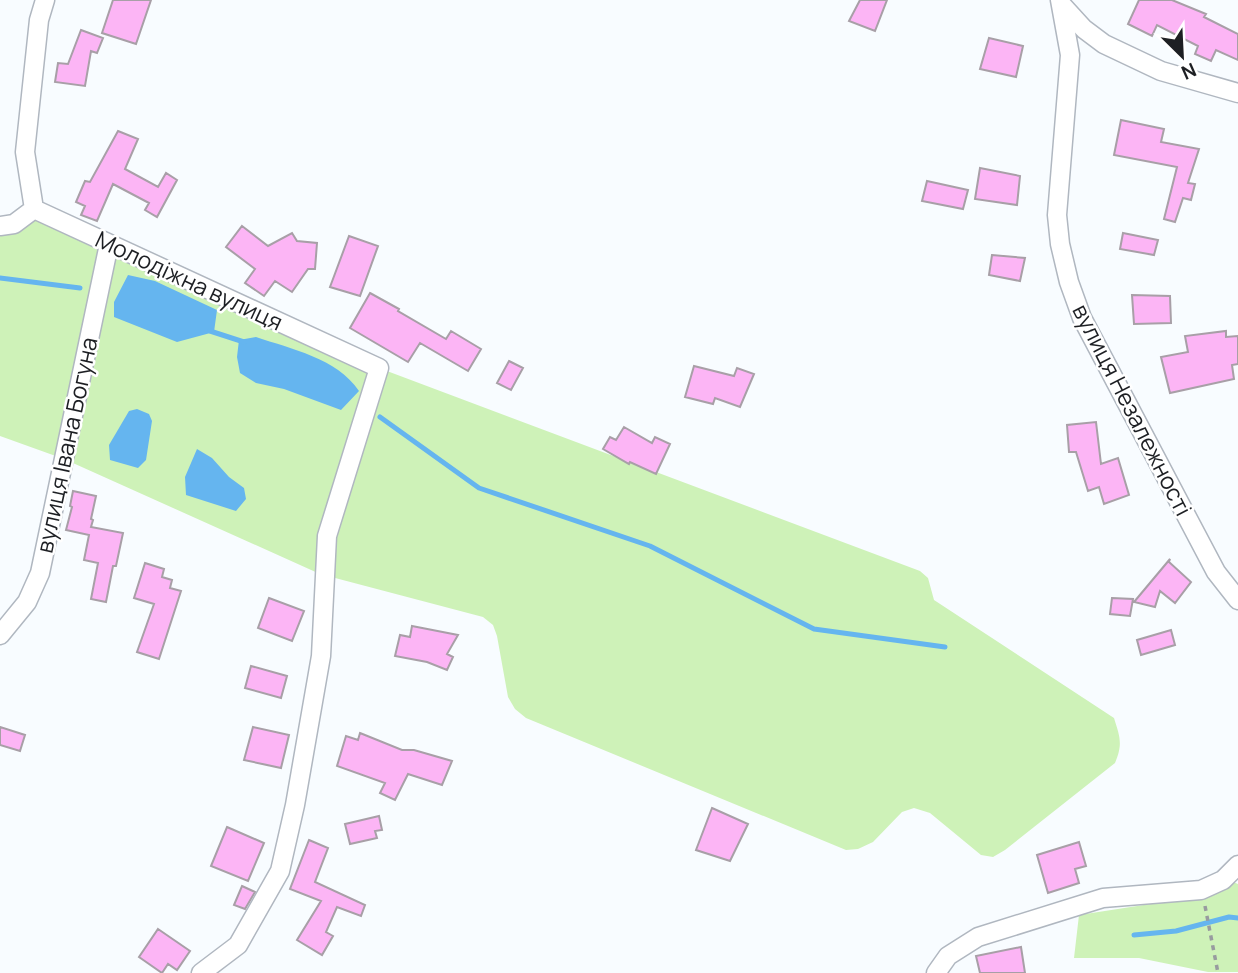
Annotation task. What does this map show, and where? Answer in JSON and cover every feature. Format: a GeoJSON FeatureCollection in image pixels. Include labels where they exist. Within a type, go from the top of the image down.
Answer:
{"type":"FeatureCollection","features":[{"type":"Feature","properties":{"kind":"street"},"geometry":{"type":"LineString","coordinates":[[0,226],[14,224],[34,209],[25,152],[39,19],[45,0]]}},
{"type":"Feature","properties":{"kind":"street"},"geometry":{"type":"LineString","coordinates":[[1061,2],[1084,29],[1104,44],[1161,72],[1238,93]]}},
{"type":"Feature","properties":{"kind":"street","name":"вулиця Незалежності"},"geometry":{"type":"LineString","coordinates":[[1061,2],[1070,55],[1057,215],[1060,244],[1069,282],[1082,317],[1205,552],[1216,572],[1238,600]]}},
{"type":"Feature","properties":{"kind":"street","name":"Молодіжна вулиця"},"geometry":{"type":"LineString","coordinates":[[34,209],[379,368],[327,536],[321,656],[295,805],[280,871],[238,945],[201,973]]}},
{"type":"Feature","properties":{"kind":"street","name":"вулиця Івана Богуна"},"geometry":{"type":"LineString","coordinates":[[0,635],[27,602],[40,573],[109,244]]}},
{"type":"Feature","properties":{"kind":"street"},"geometry":{"type":"LineString","coordinates":[[936,973],[947,956],[978,937],[1103,898],[1201,890],[1223,880],[1238,865]]}},
{"type":"Feature","properties":{"kind":"path"},"geometry":{"type":"LineString","coordinates":[[1201,890],[1218,973]]}},
{"type":"Feature","properties":{"kind":"green space"},"geometry":{"type":"Polygon","coordinates":[[[34,209],[379,368],[920,571],[928,578],[934,600],[1114,718],[1120,740],[1115,763],[993,857],[981,855],[930,813],[914,808],[902,812],[873,842],[858,849],[846,850],[526,718],[515,709],[508,697],[497,636],[493,625],[483,617],[320,574],[64,459],[0,436],[0,226],[34,209]]]}},
{"type":"Feature","properties":{"kind":"green space"},"geometry":{"type":"Polygon","coordinates":[[[1213,874],[1238,884],[1238,972],[1208,972],[1139,958],[1074,958],[1079,915],[1176,900],[1213,874]]]}},
{"type":"Feature","properties":{"kind":"water"},"geometry":{"type":"Polygon","coordinates":[[[128,275],[155,281],[217,310],[214,332],[177,342],[114,317],[114,302],[128,275]]]}},
{"type":"Feature","properties":{"kind":"water"},"geometry":{"type":"Polygon","coordinates":[[[256,337],[326,363],[339,370],[359,391],[341,410],[284,389],[256,383],[240,373],[237,357],[239,340],[256,337]]]}},
{"type":"Feature","properties":{"kind":"water"},"geometry":{"type":"Polygon","coordinates":[[[137,409],[149,414],[152,421],[146,460],[138,468],[110,460],[109,445],[129,411],[137,409]]]}},
{"type":"Feature","properties":{"kind":"water"},"geometry":{"type":"Polygon","coordinates":[[[197,449],[212,458],[229,477],[244,488],[246,499],[236,511],[186,495],[185,477],[197,449]]]}},
{"type":"Feature","properties":{"kind":"building"},"geometry":{"type":"Polygon","coordinates":[[[113,0],[151,0],[136,44],[102,33],[113,0]]]}},
{"type":"Feature","properties":{"kind":"building"},"geometry":{"type":"Polygon","coordinates":[[[860,0],[887,0],[875,31],[849,21],[860,0]]]}},
{"type":"Feature","properties":{"kind":"building"},"geometry":{"type":"Polygon","coordinates":[[[1139,0],[1172,0],[1206,14],[1204,17],[1238,34],[1238,60],[1216,50],[1211,61],[1195,54],[1198,46],[1157,25],[1152,36],[1128,24],[1139,0]]]}},
{"type":"Feature","properties":{"kind":"building"},"geometry":{"type":"Polygon","coordinates":[[[81,30],[103,38],[97,53],[91,51],[85,86],[55,82],[58,63],[68,64],[81,30]]]}},
{"type":"Feature","properties":{"kind":"building"},"geometry":{"type":"Polygon","coordinates":[[[989,38],[1023,46],[1016,77],[980,69],[989,38]]]}},
{"type":"Feature","properties":{"kind":"building"},"geometry":{"type":"Polygon","coordinates":[[[1121,120],[1164,129],[1161,142],[1199,149],[1188,183],[1195,184],[1191,200],[1183,198],[1175,222],[1164,219],[1177,167],[1114,155],[1121,120]]]}},
{"type":"Feature","properties":{"kind":"building"},"geometry":{"type":"Polygon","coordinates":[[[118,131],[138,139],[125,169],[158,187],[166,173],[177,180],[157,217],[145,210],[149,203],[113,184],[97,221],[81,215],[85,206],[76,202],[85,181],[90,182],[118,131]]]}},
{"type":"Feature","properties":{"kind":"building"},"geometry":{"type":"Polygon","coordinates":[[[980,168],[1020,176],[1017,205],[975,199],[980,168]]]}},
{"type":"Feature","properties":{"kind":"building"},"geometry":{"type":"Polygon","coordinates":[[[927,181],[968,190],[963,209],[922,201],[927,181]]]}},
{"type":"Feature","properties":{"kind":"building"},"geometry":{"type":"Polygon","coordinates":[[[242,226],[268,246],[292,233],[297,241],[317,243],[315,269],[308,269],[292,292],[275,281],[264,296],[245,283],[255,269],[226,247],[242,226]]]}},
{"type":"Feature","properties":{"kind":"building"},"geometry":{"type":"Polygon","coordinates":[[[1123,233],[1158,240],[1154,255],[1120,249],[1123,233]]]}},
{"type":"Feature","properties":{"kind":"building"},"geometry":{"type":"Polygon","coordinates":[[[349,236],[378,246],[360,296],[330,287],[349,236]]]}},
{"type":"Feature","properties":{"kind":"building"},"geometry":{"type":"Polygon","coordinates":[[[992,255],[1025,258],[1020,281],[989,275],[992,255]]]}},
{"type":"Feature","properties":{"kind":"building"},"geometry":{"type":"Polygon","coordinates":[[[370,293],[446,339],[451,331],[481,349],[468,371],[420,343],[408,362],[350,328],[370,293]]]}},
{"type":"Feature","properties":{"kind":"building"},"geometry":{"type":"Polygon","coordinates":[[[1132,295],[1170,296],[1171,323],[1134,324],[1132,295]]]}},
{"type":"Feature","properties":{"kind":"building"},"geometry":{"type":"Polygon","coordinates":[[[1226,331],[1226,337],[1238,336],[1238,364],[1232,365],[1234,379],[1170,393],[1161,357],[1188,352],[1185,336],[1226,331]]]}},
{"type":"Feature","properties":{"kind":"building"},"geometry":{"type":"Polygon","coordinates":[[[509,361],[523,368],[511,390],[497,383],[509,361]]]}},
{"type":"Feature","properties":{"kind":"building"},"geometry":{"type":"Polygon","coordinates":[[[694,366],[734,376],[737,368],[754,374],[740,407],[715,398],[713,404],[685,397],[694,366]]]}},
{"type":"Feature","properties":{"kind":"building"},"geometry":{"type":"Polygon","coordinates":[[[1096,422],[1101,464],[1118,458],[1129,495],[1104,504],[1099,487],[1088,491],[1076,452],[1069,452],[1067,425],[1096,422]]]}},
{"type":"Feature","properties":{"kind":"building"},"geometry":{"type":"Polygon","coordinates":[[[624,427],[652,443],[655,437],[670,444],[656,474],[630,462],[629,464],[603,449],[610,437],[616,440],[624,427]]]}},
{"type":"Feature","properties":{"kind":"building"},"geometry":{"type":"Polygon","coordinates":[[[73,491],[96,496],[91,527],[123,533],[106,602],[91,599],[98,563],[84,560],[89,535],[66,530],[73,491]]]}},
{"type":"Feature","properties":{"kind":"building"},"geometry":{"type":"Polygon","coordinates":[[[1170,559],[1169,562],[1191,582],[1175,603],[1160,591],[1155,607],[1134,602],[1170,559]]]}},
{"type":"Feature","properties":{"kind":"building"},"geometry":{"type":"Polygon","coordinates":[[[145,563],[164,569],[162,577],[172,580],[170,588],[181,591],[159,659],[137,652],[154,604],[134,598],[145,563]]]}},
{"type":"Feature","properties":{"kind":"building"},"geometry":{"type":"Polygon","coordinates":[[[269,598],[304,611],[292,641],[258,628],[269,598]]]}},
{"type":"Feature","properties":{"kind":"building"},"geometry":{"type":"Polygon","coordinates":[[[1112,598],[1133,599],[1130,616],[1110,614],[1112,598]]]}},
{"type":"Feature","properties":{"kind":"building"},"geometry":{"type":"Polygon","coordinates":[[[412,626],[458,635],[447,654],[453,657],[447,670],[427,662],[395,656],[400,635],[410,637],[412,626]]]}},
{"type":"Feature","properties":{"kind":"building"},"geometry":{"type":"Polygon","coordinates":[[[1171,630],[1175,645],[1141,655],[1137,640],[1171,630]]]}},
{"type":"Feature","properties":{"kind":"building"},"geometry":{"type":"Polygon","coordinates":[[[251,666],[287,676],[281,698],[245,688],[251,666]]]}},
{"type":"Feature","properties":{"kind":"building"},"geometry":{"type":"Polygon","coordinates":[[[0,727],[25,735],[20,751],[0,745],[0,727]]]}},
{"type":"Feature","properties":{"kind":"building"},"geometry":{"type":"Polygon","coordinates":[[[253,727],[289,735],[281,768],[244,760],[253,727]]]}},
{"type":"Feature","properties":{"kind":"building"},"geometry":{"type":"Polygon","coordinates":[[[360,733],[402,750],[414,750],[452,761],[442,785],[408,774],[395,800],[380,793],[385,783],[337,766],[346,736],[358,740],[360,733]]]}},
{"type":"Feature","properties":{"kind":"building"},"geometry":{"type":"Polygon","coordinates":[[[712,808],[748,824],[730,861],[696,850],[712,808]]]}},
{"type":"Feature","properties":{"kind":"building"},"geometry":{"type":"Polygon","coordinates":[[[379,816],[382,830],[375,831],[377,838],[350,844],[345,824],[379,816]]]}},
{"type":"Feature","properties":{"kind":"building"},"geometry":{"type":"Polygon","coordinates":[[[227,827],[264,843],[248,881],[211,866],[227,827]]]}},
{"type":"Feature","properties":{"kind":"building"},"geometry":{"type":"Polygon","coordinates":[[[309,840],[328,848],[315,882],[365,905],[361,916],[337,907],[326,932],[333,936],[322,955],[297,940],[321,901],[290,889],[309,840]]]}},
{"type":"Feature","properties":{"kind":"building"},"geometry":{"type":"Polygon","coordinates":[[[1079,842],[1086,866],[1075,869],[1079,883],[1048,893],[1037,855],[1079,842]]]}},
{"type":"Feature","properties":{"kind":"building"},"geometry":{"type":"Polygon","coordinates":[[[242,886],[255,892],[245,909],[234,905],[242,886]]]}},
{"type":"Feature","properties":{"kind":"building"},"geometry":{"type":"Polygon","coordinates":[[[158,929],[190,951],[177,970],[168,964],[162,973],[139,957],[158,929]]]}},
{"type":"Feature","properties":{"kind":"building"},"geometry":{"type":"Polygon","coordinates":[[[1021,947],[1025,973],[980,973],[976,956],[1021,947]]]}},
{"type":"Feature","properties":{"kind":"waterway"},"geometry":{"type":"LineString","coordinates":[[0,278],[80,288]]}},
{"type":"Feature","properties":{"kind":"waterway"},"geometry":{"type":"LineString","coordinates":[[210,331],[244,342]]}},
{"type":"Feature","properties":{"kind":"waterway"},"geometry":{"type":"LineString","coordinates":[[380,417],[479,488],[650,546],[814,629],[945,647]]}},
{"type":"Feature","properties":{"kind":"waterway"},"geometry":{"type":"LineString","coordinates":[[1134,935],[1176,931],[1229,917],[1238,918]]}}]}
